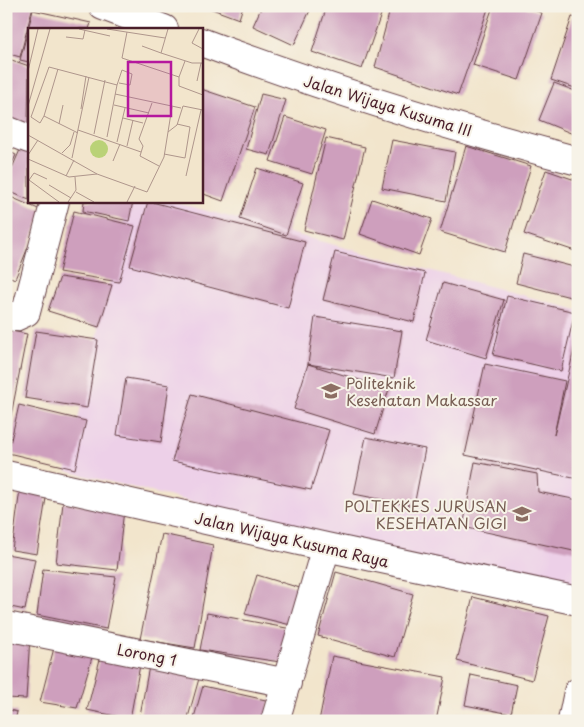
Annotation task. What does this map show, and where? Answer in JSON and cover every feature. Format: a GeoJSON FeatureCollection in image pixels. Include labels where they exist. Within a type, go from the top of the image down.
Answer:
{"type":"FeatureCollection","features":[{"type":"Feature","properties":{"kind":"street"},"geometry":{"type":"LineString","coordinates":[[103,6],[161,28]]}},
{"type":"Feature","properties":{"kind":"street","name":"Jalan Wijaya Kusuma III"},"geometry":{"type":"LineString","coordinates":[[202,42],[273,69],[350,94],[578,161]]}},
{"type":"Feature","properties":{"kind":"street"},"geometry":{"type":"LineString","coordinates":[[6,130],[28,139]]}},
{"type":"Feature","properties":{"kind":"street"},"geometry":{"type":"LineString","coordinates":[[6,315],[15,317],[26,312],[55,202]]}},
{"type":"Feature","properties":{"kind":"street","name":"Jalan Wijaya Kusuma Raya"},"geometry":{"type":"LineString","coordinates":[[6,475],[578,601]]}},
{"type":"Feature","properties":{"kind":"street"},"geometry":{"type":"LineString","coordinates":[[275,721],[326,547]]}},
{"type":"Feature","properties":{"kind":"street","name":"Lorong 1"},"geometry":{"type":"LineString","coordinates":[[6,626],[287,683]]}},
{"type":"Feature","properties":{"kind":"street"},"geometry":{"type":"LineString","coordinates":[[572,721],[578,692]]}},
{"type":"Feature","properties":{"kind":"shaded area","name":"Politeknik Kesehatan Makassar"},"geometry":{"type":"Polygon","coordinates":[[[128,202],[174,202],[578,310],[578,594],[454,566],[66,471],[128,202]]]}},
{"type":"Feature","properties":{"kind":"building"},"geometry":{"type":"Polygon","coordinates":[[[6,6],[33,6],[20,57],[6,53],[6,6]]]}},
{"type":"Feature","properties":{"kind":"building"},"geometry":{"type":"Polygon","coordinates":[[[204,6],[243,6],[239,19],[204,6]]]}},
{"type":"Feature","properties":{"kind":"building"},"geometry":{"type":"Polygon","coordinates":[[[262,6],[312,6],[294,45],[253,26],[262,6]]]}},
{"type":"Feature","properties":{"kind":"building"},"geometry":{"type":"Polygon","coordinates":[[[327,6],[384,6],[362,69],[312,52],[327,6]]]}},
{"type":"Feature","properties":{"kind":"building"},"geometry":{"type":"Polygon","coordinates":[[[391,6],[489,6],[458,95],[375,67],[391,6]]]}},
{"type":"Feature","properties":{"kind":"building"},"geometry":{"type":"Polygon","coordinates":[[[493,6],[521,6],[542,13],[519,80],[473,65],[493,6]]]}},
{"type":"Feature","properties":{"kind":"building"},"geometry":{"type":"Polygon","coordinates":[[[33,10],[91,23],[89,28],[28,28],[33,10]]]}},
{"type":"Feature","properties":{"kind":"building"},"geometry":{"type":"Polygon","coordinates":[[[572,17],[578,18],[578,89],[551,80],[572,17]]]}},
{"type":"Feature","properties":{"kind":"building"},"geometry":{"type":"Polygon","coordinates":[[[28,30],[28,62],[20,60],[28,30]]]}},
{"type":"Feature","properties":{"kind":"building"},"geometry":{"type":"Polygon","coordinates":[[[6,58],[28,66],[28,126],[6,118],[6,58]]]}},
{"type":"Feature","properties":{"kind":"building"},"geometry":{"type":"Polygon","coordinates":[[[554,83],[578,92],[578,136],[539,120],[554,83]]]}},
{"type":"Feature","properties":{"kind":"building"},"geometry":{"type":"Polygon","coordinates":[[[202,89],[255,107],[223,201],[202,193],[202,89]]]}},
{"type":"Feature","properties":{"kind":"building"},"geometry":{"type":"Polygon","coordinates":[[[261,94],[286,100],[269,155],[246,149],[261,94]]]}},
{"type":"Feature","properties":{"kind":"building"},"geometry":{"type":"Polygon","coordinates":[[[285,117],[326,130],[312,174],[270,161],[285,117]]]}},
{"type":"Feature","properties":{"kind":"building"},"geometry":{"type":"Polygon","coordinates":[[[326,138],[365,147],[343,240],[304,230],[326,138]]]}},
{"type":"Feature","properties":{"kind":"building"},"geometry":{"type":"Polygon","coordinates":[[[392,140],[455,152],[446,201],[382,188],[392,140]]]}},
{"type":"Feature","properties":{"kind":"building"},"geometry":{"type":"Polygon","coordinates":[[[23,143],[28,145],[28,200],[6,190],[6,182],[23,143]]]}},
{"type":"Feature","properties":{"kind":"building"},"geometry":{"type":"Polygon","coordinates":[[[466,146],[531,166],[505,252],[440,232],[466,146]]]}},
{"type":"Feature","properties":{"kind":"building"},"geometry":{"type":"Polygon","coordinates":[[[6,150],[16,155],[6,176],[6,150]]]}},
{"type":"Feature","properties":{"kind":"building"},"geometry":{"type":"Polygon","coordinates":[[[257,168],[303,183],[286,235],[240,219],[257,168]]]}},
{"type":"Feature","properties":{"kind":"building"},"geometry":{"type":"Polygon","coordinates":[[[546,170],[578,181],[578,252],[524,234],[546,170]]]}},
{"type":"Feature","properties":{"kind":"building"},"geometry":{"type":"Polygon","coordinates":[[[6,195],[43,211],[15,279],[6,275],[6,195]]]}},
{"type":"Feature","properties":{"kind":"building"},"geometry":{"type":"Polygon","coordinates":[[[372,199],[432,219],[419,255],[360,234],[372,199]]]}},
{"type":"Feature","properties":{"kind":"building"},"geometry":{"type":"Polygon","coordinates":[[[84,202],[133,202],[129,221],[83,211],[84,202]]]}},
{"type":"Feature","properties":{"kind":"building"},"geometry":{"type":"Polygon","coordinates":[[[148,202],[305,242],[288,308],[130,266],[148,202]]]}},
{"type":"Feature","properties":{"kind":"building"},"geometry":{"type":"Polygon","coordinates":[[[74,211],[135,226],[119,282],[59,272],[74,211]]]}},
{"type":"Feature","properties":{"kind":"building"},"geometry":{"type":"Polygon","coordinates":[[[335,252],[425,273],[414,322],[323,300],[335,252]]]}},
{"type":"Feature","properties":{"kind":"building"},"geometry":{"type":"Polygon","coordinates":[[[523,254],[578,268],[578,299],[516,283],[523,254]]]}},
{"type":"Feature","properties":{"kind":"building"},"geometry":{"type":"Polygon","coordinates":[[[60,277],[112,285],[99,327],[48,311],[60,277]]]}},
{"type":"Feature","properties":{"kind":"building"},"geometry":{"type":"Polygon","coordinates":[[[443,283],[504,300],[486,358],[426,340],[443,283]]]}},
{"type":"Feature","properties":{"kind":"building"},"geometry":{"type":"Polygon","coordinates":[[[507,296],[575,312],[561,371],[493,355],[507,296]]]}},
{"type":"Feature","properties":{"kind":"building"},"geometry":{"type":"Polygon","coordinates":[[[315,317],[402,331],[394,378],[308,364],[315,317]]]}},
{"type":"Feature","properties":{"kind":"building"},"geometry":{"type":"Polygon","coordinates":[[[6,330],[27,334],[7,436],[6,436],[6,330]]]}},
{"type":"Feature","properties":{"kind":"building"},"geometry":{"type":"Polygon","coordinates":[[[36,331],[98,340],[87,408],[25,398],[36,331]]]}},
{"type":"Feature","properties":{"kind":"building"},"geometry":{"type":"Polygon","coordinates":[[[577,337],[578,479],[465,455],[485,364],[565,381],[554,435],[577,337]]]}},
{"type":"Feature","properties":{"kind":"building"},"geometry":{"type":"Polygon","coordinates":[[[308,364],[389,389],[375,434],[294,409],[308,364]]]}},
{"type":"Feature","properties":{"kind":"building"},"geometry":{"type":"Polygon","coordinates":[[[126,378],[169,385],[161,442],[117,435],[126,378]]]}},
{"type":"Feature","properties":{"kind":"building"},"geometry":{"type":"Polygon","coordinates":[[[192,394],[329,430],[311,490],[172,461],[192,394]]]}},
{"type":"Feature","properties":{"kind":"building"},"geometry":{"type":"Polygon","coordinates":[[[19,405],[86,421],[75,469],[8,453],[19,405]]]}},
{"type":"Feature","properties":{"kind":"building"},"geometry":{"type":"Polygon","coordinates":[[[366,437],[425,449],[414,506],[354,494],[366,437]]]}},
{"type":"Feature","properties":{"kind":"building","name":"POLTEKKES JURUSAN KESEHATAN GIGI"},"geometry":{"type":"Polygon","coordinates":[[[475,462],[537,474],[538,492],[578,500],[578,552],[463,527],[475,462]]]}},
{"type":"Feature","properties":{"kind":"building"},"geometry":{"type":"Polygon","coordinates":[[[20,489],[47,492],[37,554],[12,550],[20,489]]]}},
{"type":"Feature","properties":{"kind":"building"},"geometry":{"type":"Polygon","coordinates":[[[63,503],[124,510],[117,570],[56,563],[63,503]]]}},
{"type":"Feature","properties":{"kind":"building"},"geometry":{"type":"Polygon","coordinates":[[[162,534],[213,545],[195,648],[140,639],[162,534]]]}},
{"type":"Feature","properties":{"kind":"building"},"geometry":{"type":"Polygon","coordinates":[[[6,554],[35,559],[25,610],[6,606],[6,554]]]}},
{"type":"Feature","properties":{"kind":"building"},"geometry":{"type":"Polygon","coordinates":[[[43,569],[116,577],[106,629],[37,615],[43,569]]]}},
{"type":"Feature","properties":{"kind":"building"},"geometry":{"type":"Polygon","coordinates":[[[336,572],[413,594],[395,657],[318,636],[336,572]]]}},
{"type":"Feature","properties":{"kind":"building"},"geometry":{"type":"Polygon","coordinates":[[[257,575],[300,588],[291,625],[245,614],[257,575]]]}},
{"type":"Feature","properties":{"kind":"building"},"geometry":{"type":"Polygon","coordinates":[[[473,597],[549,616],[532,680],[457,661],[473,597]]]}},
{"type":"Feature","properties":{"kind":"building"},"geometry":{"type":"Polygon","coordinates":[[[207,613],[297,630],[287,663],[200,650],[207,613]]]}},
{"type":"Feature","properties":{"kind":"building"},"geometry":{"type":"Polygon","coordinates":[[[6,636],[30,637],[26,699],[6,698],[6,636]]]}},
{"type":"Feature","properties":{"kind":"building"},"geometry":{"type":"Polygon","coordinates":[[[55,644],[93,654],[77,708],[40,702],[55,644]]]}},
{"type":"Feature","properties":{"kind":"building"},"geometry":{"type":"Polygon","coordinates":[[[332,656],[445,677],[436,721],[319,721],[332,656]]]}},
{"type":"Feature","properties":{"kind":"building"},"geometry":{"type":"Polygon","coordinates":[[[100,659],[140,665],[130,719],[87,710],[100,659]]]}},
{"type":"Feature","properties":{"kind":"building"},"geometry":{"type":"Polygon","coordinates":[[[149,666],[200,675],[187,721],[139,721],[149,666]]]}},
{"type":"Feature","properties":{"kind":"building"},"geometry":{"type":"Polygon","coordinates":[[[471,675],[517,685],[511,714],[465,705],[471,675]]]}},
{"type":"Feature","properties":{"kind":"building"},"geometry":{"type":"Polygon","coordinates":[[[203,686],[270,701],[265,721],[193,721],[203,686]]]}},
{"type":"Feature","properties":{"kind":"building"},"geometry":{"type":"Polygon","coordinates":[[[6,709],[17,712],[15,721],[6,721],[6,709]]]}},
{"type":"Feature","properties":{"kind":"place","name":"Politeknik Kesehatan Makassar"},"geometry":{"type":"Point","coordinates":[331,391]}},
{"type":"Feature","properties":{"kind":"place","name":"POLTEKKES JURUSAN KESEHATAN GIGI"},"geometry":{"type":"Point","coordinates":[522,514]}}]}
